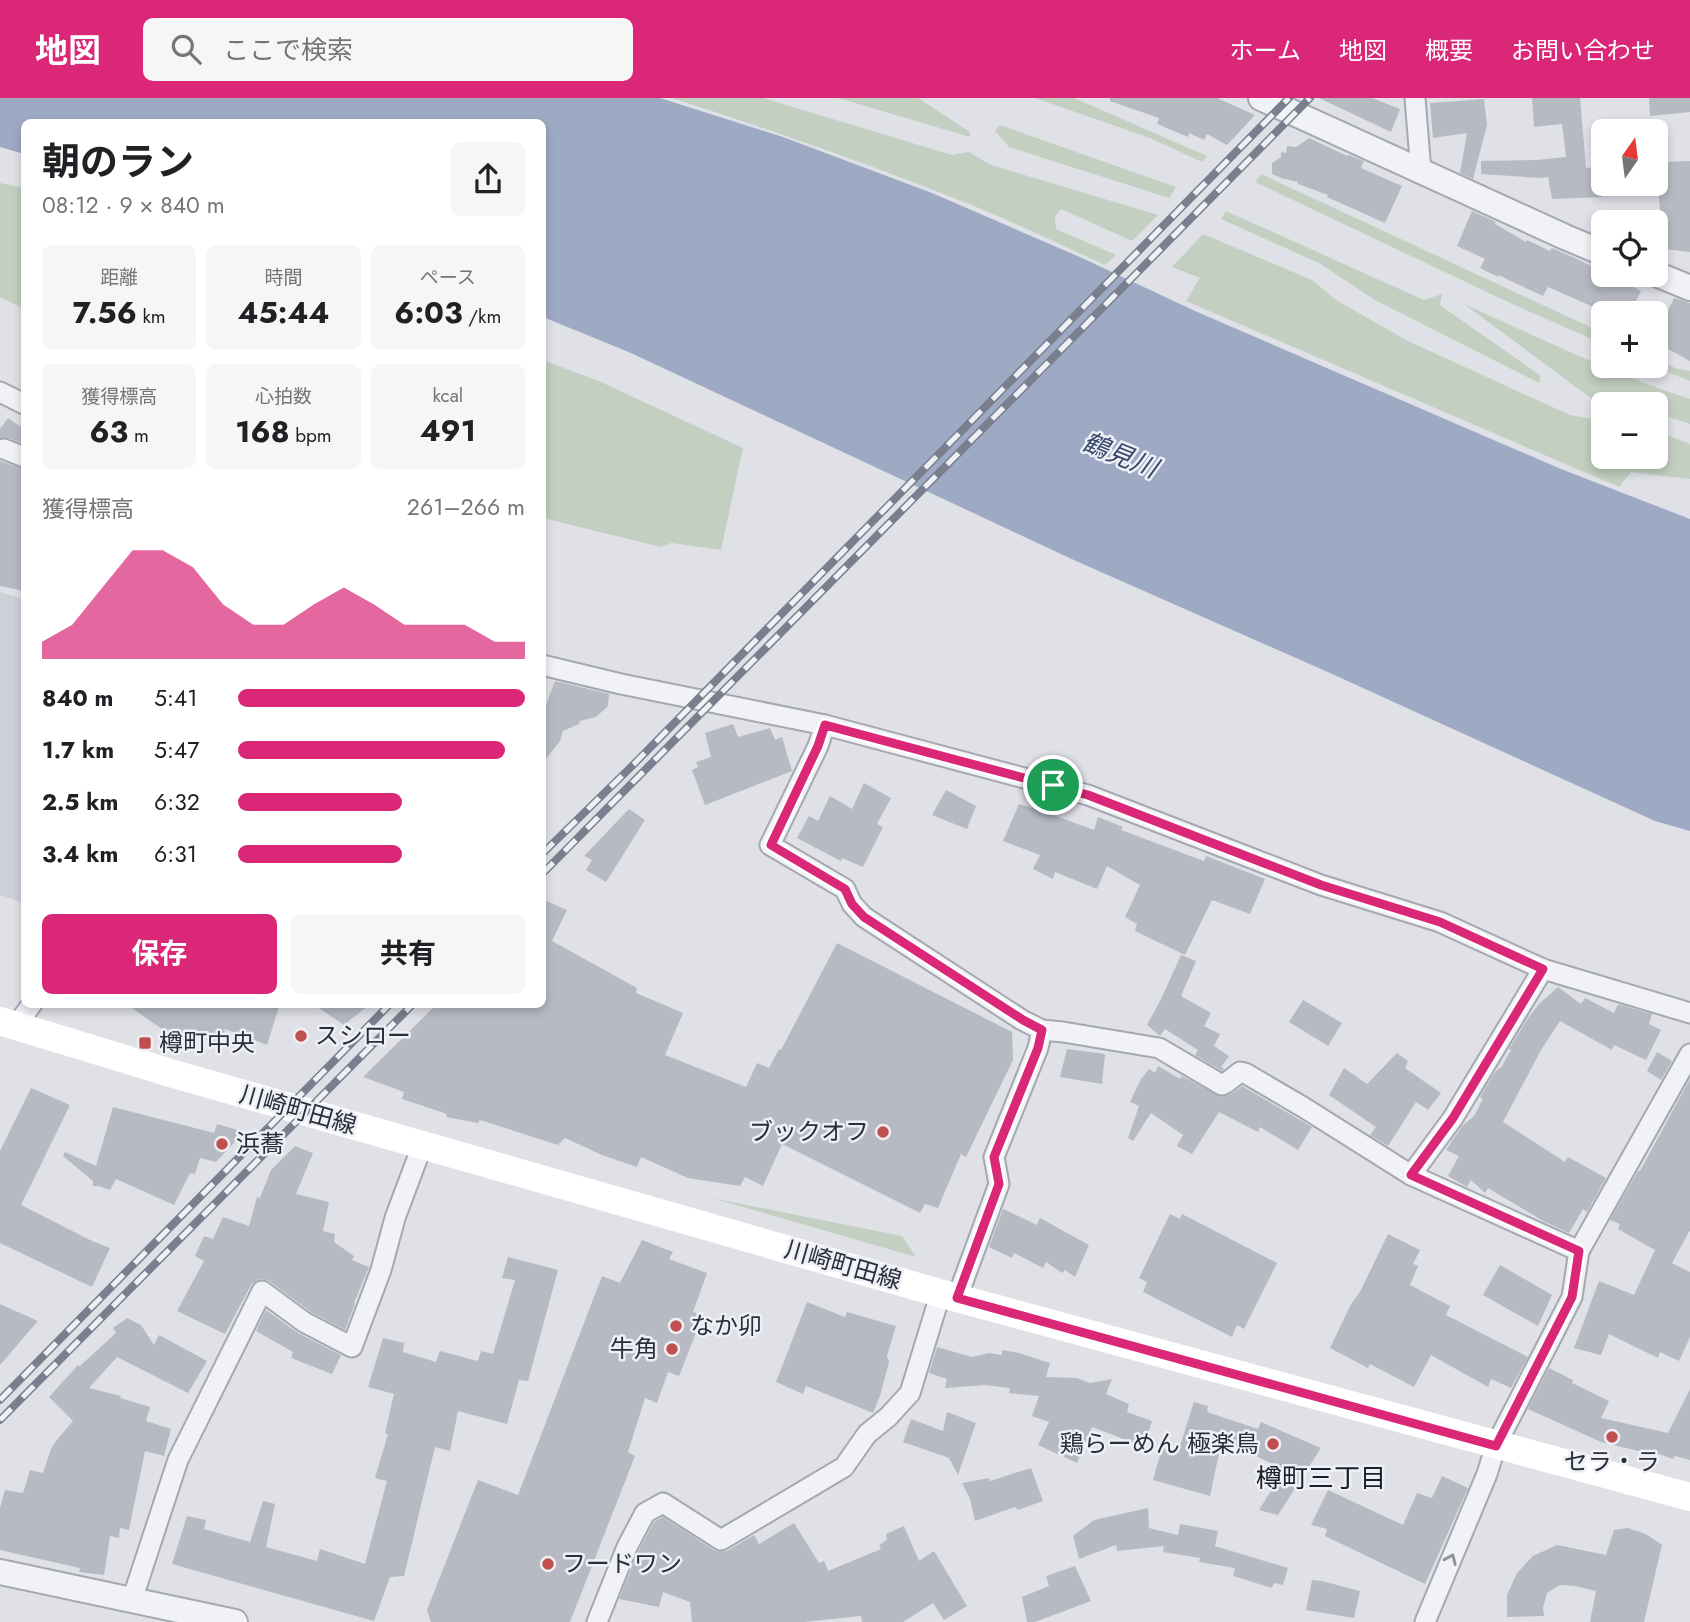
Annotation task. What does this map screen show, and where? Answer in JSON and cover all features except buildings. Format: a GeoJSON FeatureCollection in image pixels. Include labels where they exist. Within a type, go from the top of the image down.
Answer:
{"type":"FeatureCollection","features":[{"type":"Feature","properties":{"kind":"main road","name":"川崎町田線"},"geometry":{"type":"LineString","coordinates":[[10,1020],[174,1074],[422,1146],[949,1295],[1690,1497]]}},
{"type":"Feature","properties":{"kind":"street"},"geometry":{"type":"LineString","coordinates":[[1261,98],[1591,248]]}},
{"type":"Feature","properties":{"kind":"street"},"geometry":{"type":"LineString","coordinates":[[1415,98],[1421,172]]}},
{"type":"Feature","properties":{"kind":"street"},"geometry":{"type":"LineString","coordinates":[[1668,279],[1690,288]]}},
{"type":"Feature","properties":{"kind":"street"},"geometry":{"type":"LineString","coordinates":[[0,391],[21,402]]}},
{"type":"Feature","properties":{"kind":"street"},"geometry":{"type":"LineString","coordinates":[[4,449],[21,456]]}},
{"type":"Feature","properties":{"kind":"street"},"geometry":{"type":"LineString","coordinates":[[546,666],[621,684],[825,725],[1088,795],[1321,885],[1440,922],[1543,969],[1690,1013]]}},
{"type":"Feature","properties":{"kind":"street"},"geometry":{"type":"LineString","coordinates":[[825,725],[818,746],[771,845],[845,889],[852,904],[864,917],[1011,1013],[1042,1030],[1158,1048],[1222,1085],[1240,1072],[1245,1073],[1411,1175],[1579,1251]]}},
{"type":"Feature","properties":{"kind":"street"},"geometry":{"type":"LineString","coordinates":[[1411,1175],[1453,1118],[1543,969]]}},
{"type":"Feature","properties":{"kind":"street"},"geometry":{"type":"LineString","coordinates":[[597,1622],[627,1547],[645,1513],[663,1503],[721,1540],[844,1467],[867,1434],[888,1417],[910,1393],[949,1295],[999,1184],[994,1157],[1038,1048],[1042,1030]]}},
{"type":"Feature","properties":{"kind":"street"},"geometry":{"type":"LineString","coordinates":[[1425,1622],[1487,1475],[1496,1446],[1572,1297],[1579,1251],[1690,1054]]}},
{"type":"Feature","properties":{"kind":"street"},"geometry":{"type":"LineString","coordinates":[[132,1600],[178,1460],[262,1291],[304,1322],[352,1347],[422,1146]]}},
{"type":"Feature","properties":{"kind":"street"},"geometry":{"type":"LineString","coordinates":[[0,1572],[233,1622]]}},
{"type":"Feature","properties":{"kind":"shaded area"},"geometry":{"type":"Polygon","coordinates":[[[0,592],[21,598],[21,902],[0,895],[0,592]]]}},
{"type":"Feature","properties":{"kind":"green space"},"geometry":{"type":"Polygon","coordinates":[[[672,98],[763,98],[952,155],[969,152],[991,165],[1158,215],[1132,241],[1061,209],[1055,216],[1056,229],[1116,255],[1105,265],[936,191],[824,149],[672,98]]]}},
{"type":"Feature","properties":{"kind":"green space"},"geometry":{"type":"Polygon","coordinates":[[[838,98],[918,98],[970,132],[970,137],[838,98]]]}},
{"type":"Feature","properties":{"kind":"green space"},"geometry":{"type":"Polygon","coordinates":[[[1035,98],[1074,98],[1207,156],[1202,162],[1150,138],[1035,98]]]}},
{"type":"Feature","properties":{"kind":"green space"},"geometry":{"type":"Polygon","coordinates":[[[1000,125],[1176,187],[1169,198],[1009,147],[995,131],[1000,125]]]}},
{"type":"Feature","properties":{"kind":"green space"},"geometry":{"type":"Polygon","coordinates":[[[1261,174],[1591,327],[1591,339],[1510,303],[1255,182],[1261,174]]]}},
{"type":"Feature","properties":{"kind":"green space"},"geometry":{"type":"Polygon","coordinates":[[[0,183],[21,187],[21,308],[0,297],[0,183]]]}},
{"type":"Feature","properties":{"kind":"green space"},"geometry":{"type":"Polygon","coordinates":[[[1226,211],[1424,300],[1442,294],[1440,305],[1541,376],[1539,383],[1375,300],[1319,263],[1221,219],[1226,211]]]}},
{"type":"Feature","properties":{"kind":"green space"},"geometry":{"type":"Polygon","coordinates":[[[1203,234],[1312,280],[1336,300],[1408,341],[1570,415],[1591,419],[1591,469],[1668,469],[1668,436],[1690,444],[1690,479],[1631,472],[1619,487],[1186,301],[1200,278],[1172,267],[1203,234]]]}},
{"type":"Feature","properties":{"kind":"green space"},"geometry":{"type":"Polygon","coordinates":[[[1464,304],[1591,361],[1591,378],[1632,378],[1690,399],[1690,424],[1668,417],[1668,392],[1591,392],[1591,398],[1464,304]]]}},
{"type":"Feature","properties":{"kind":"green space"},"geometry":{"type":"Polygon","coordinates":[[[546,361],[601,382],[743,448],[721,550],[671,543],[661,547],[546,519],[546,361]]]}},
{"type":"Feature","properties":{"kind":"green space"},"geometry":{"type":"Polygon","coordinates":[[[1668,364],[1690,371],[1690,381],[1668,372],[1668,364]]]}},
{"type":"Feature","properties":{"kind":"green space"},"geometry":{"type":"Polygon","coordinates":[[[712,1198],[902,1236],[916,1257],[712,1198]]]}},
{"type":"Feature","properties":{"kind":"water","name":"鶴見川"},"geometry":{"type":"Polygon","coordinates":[[[0,98],[660,98],[783,137],[932,193],[1195,311],[1561,469],[1690,519],[1690,831],[1655,821],[1076,561],[631,353],[546,318],[546,119],[21,119],[21,153],[0,147],[0,98]]]}},
{"type":"Feature","properties":{"kind":"railway"},"geometry":{"type":"LineString","coordinates":[[546,850],[1289,98]]}},
{"type":"Feature","properties":{"kind":"railway"},"geometry":{"type":"LineString","coordinates":[[546,870],[1310,98]]}},
{"type":"Feature","properties":{"kind":"railway"},"geometry":{"type":"LineString","coordinates":[[0,1400],[386,1008]]}},
{"type":"Feature","properties":{"kind":"railway"},"geometry":{"type":"LineString","coordinates":[[0,1420],[409,1008]]}},
{"type":"Feature","properties":{"kind":"place","name":"スシロー"},"geometry":{"type":"Point","coordinates":[301,1036]}},
{"type":"Feature","properties":{"kind":"place","name":"樽町中央"},"geometry":{"type":"Point","coordinates":[145,1043]}},
{"type":"Feature","properties":{"kind":"place","name":"ブックオフ"},"geometry":{"type":"Point","coordinates":[883,1132]}},
{"type":"Feature","properties":{"kind":"place","name":"浜蕎"},"geometry":{"type":"Point","coordinates":[222,1144]}},
{"type":"Feature","properties":{"kind":"place","name":"なか卯"},"geometry":{"type":"Point","coordinates":[676,1326]}},
{"type":"Feature","properties":{"kind":"place","name":"牛角"},"geometry":{"type":"Point","coordinates":[672,1349]}},
{"type":"Feature","properties":{"kind":"place","name":"セラ・ラ"},"geometry":{"type":"Point","coordinates":[1612,1437]}},
{"type":"Feature","properties":{"kind":"place","name":"鶏らーめん 極楽鳥"},"geometry":{"type":"Point","coordinates":[1273,1444]}},
{"type":"Feature","properties":{"kind":"place","name":"フードワン"},"geometry":{"type":"Point","coordinates":[548,1564]}},
{"type":"Feature","properties":{"kind":"district","name":"樽町三丁目"},"geometry":{"type":"Point","coordinates":[1321,1478]}},
{"type":"Feature","properties":{"kind":"route"},"geometry":{"type":"LineString","coordinates":[[825,725],[1053,785],[1118,806],[1321,885],[1440,922],[1543,969],[1453,1118],[1411,1175],[1579,1251],[1572,1297],[1496,1446],[957,1298],[999,1184],[994,1157],[1038,1048],[1042,1030],[864,917],[852,904],[845,889],[771,845],[818,746],[825,725]]}}]}
